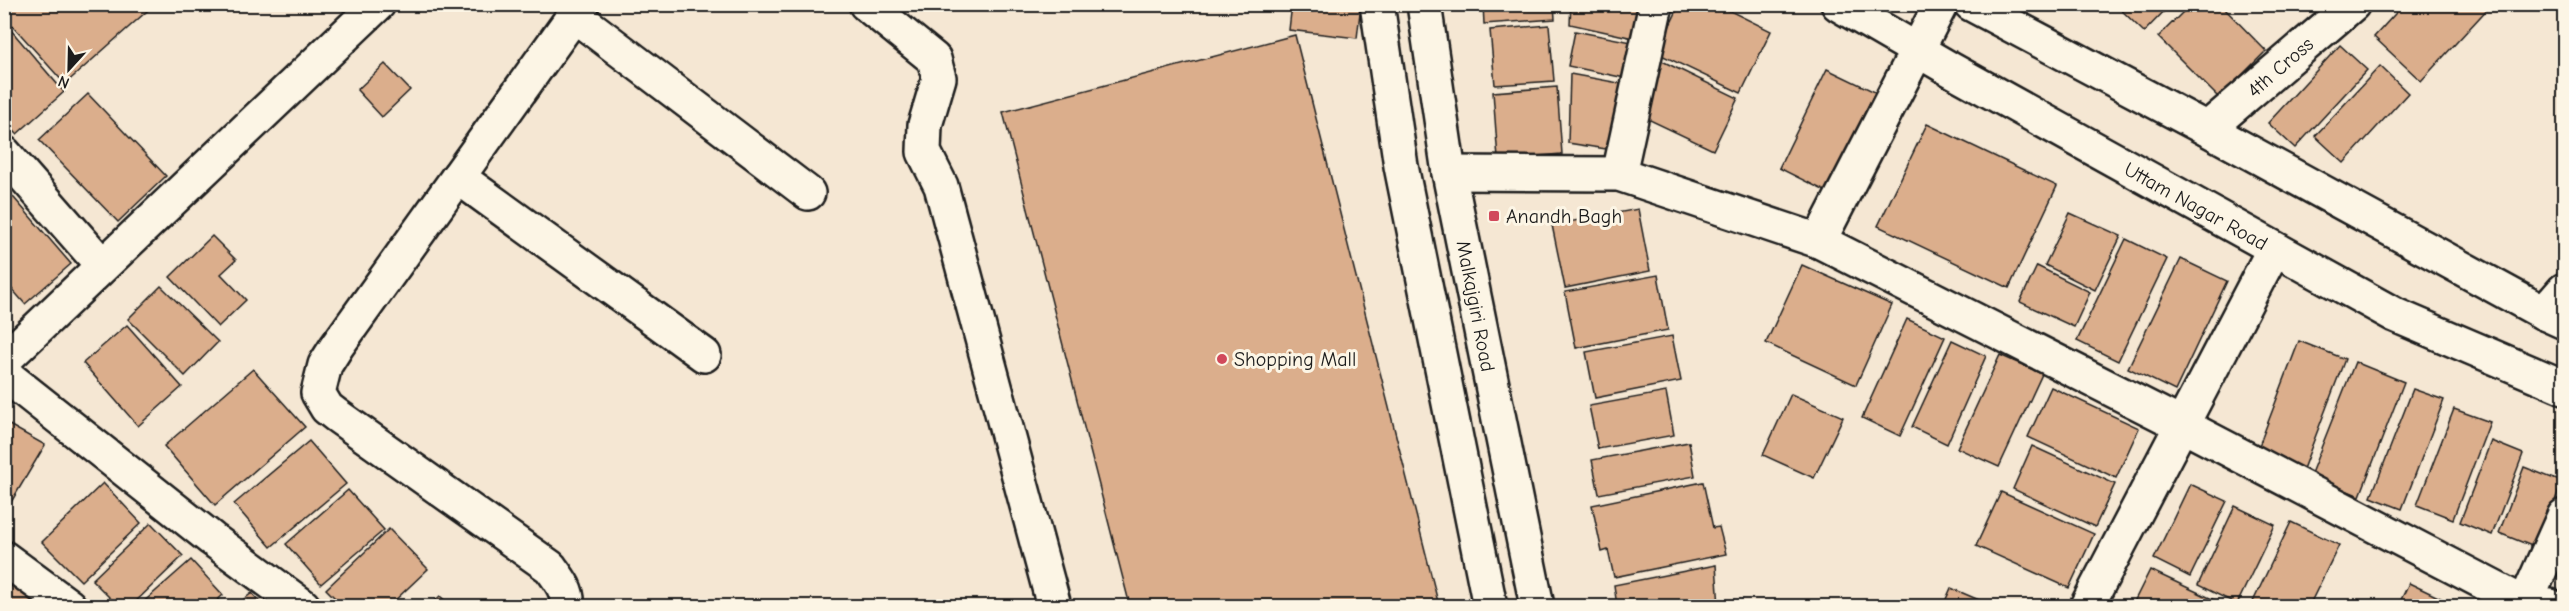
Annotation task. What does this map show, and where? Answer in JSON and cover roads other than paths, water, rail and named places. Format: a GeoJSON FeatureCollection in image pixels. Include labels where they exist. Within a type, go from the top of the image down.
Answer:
{"type":"FeatureCollection","features":[{"type":"Feature","properties":{"kind":"street"},"geometry":{"type":"LineString","coordinates":[[4,360],[378,4]]}},
{"type":"Feature","properties":{"kind":"street"},"geometry":{"type":"LineString","coordinates":[[866,4],[934,58],[939,78],[925,125],[924,152],[941,186],[1054,606]]}},
{"type":"Feature","properties":{"kind":"street"},"geometry":{"type":"LineString","coordinates":[[1377,4],[1401,166],[1490,606]]}},
{"type":"Feature","properties":{"kind":"street","name":"Malkajgiri Road"},"geometry":{"type":"LineString","coordinates":[[1424,4],[1449,173],[1537,606]]}},
{"type":"Feature","properties":{"kind":"street"},"geometry":{"type":"LineString","coordinates":[[1619,174],[1656,4]]}},
{"type":"Feature","properties":{"kind":"street","name":"Uttam Nagar Road"},"geometry":{"type":"LineString","coordinates":[[1838,4],[2395,315],[2480,353],[2565,387]]}},
{"type":"Feature","properties":{"kind":"street"},"geometry":{"type":"LineString","coordinates":[[1819,241],[1941,4]]}},
{"type":"Feature","properties":{"kind":"street","name":"4th Cross"},"geometry":{"type":"LineString","coordinates":[[2207,129],[2353,4]]}},
{"type":"Feature","properties":{"kind":"street"},"geometry":{"type":"LineString","coordinates":[[1991,8],[2207,129],[2558,308]]}},
{"type":"Feature","properties":{"kind":"street"},"geometry":{"type":"LineString","coordinates":[[567,606],[568,598],[561,582],[550,567],[327,408],[318,393],[325,365],[578,10],[808,193]]}},
{"type":"Feature","properties":{"kind":"street"},"geometry":{"type":"LineString","coordinates":[[4,153],[102,266]]}},
{"type":"Feature","properties":{"kind":"street"},"geometry":{"type":"LineString","coordinates":[[1449,173],[1619,174],[1819,241],[2533,606],[2565,516]]}},
{"type":"Feature","properties":{"kind":"street"},"geometry":{"type":"LineString","coordinates":[[458,177],[704,355]]}},
{"type":"Feature","properties":{"kind":"street"},"geometry":{"type":"LineString","coordinates":[[2087,606],[2274,249]]}},
{"type":"Feature","properties":{"kind":"street"},"geometry":{"type":"LineString","coordinates":[[4,374],[212,539],[303,606]]}},
{"type":"Feature","properties":{"kind":"street"},"geometry":{"type":"LineString","coordinates":[[4,558],[69,606]]}},
{"type":"Feature","properties":{"kind":"place","name":"Anandh Bagh"},"geometry":{"type":"Point","coordinates":[1494,216]}},
{"type":"Feature","properties":{"kind":"place","name":"Shopping Mall"},"geometry":{"type":"Point","coordinates":[1222,359]}}]}
